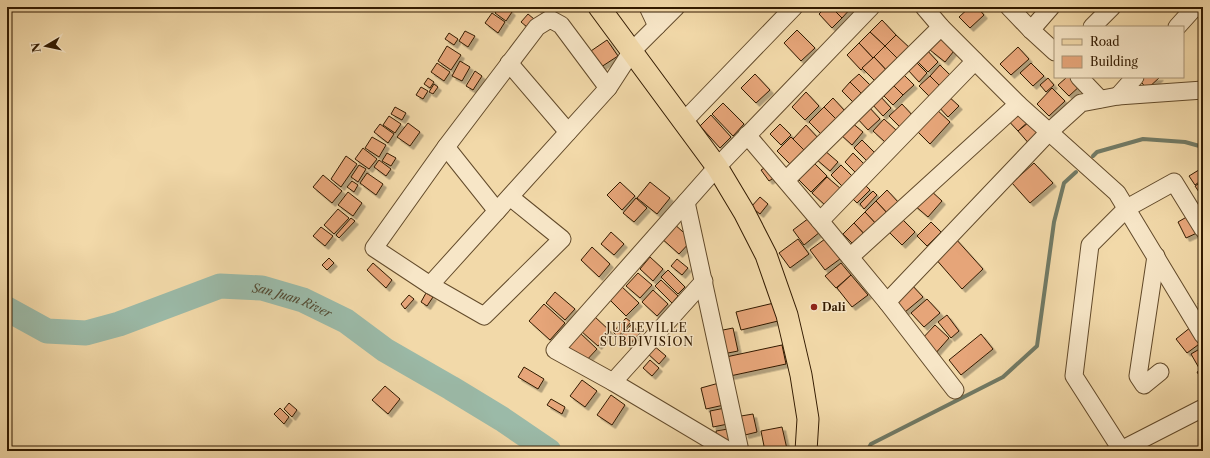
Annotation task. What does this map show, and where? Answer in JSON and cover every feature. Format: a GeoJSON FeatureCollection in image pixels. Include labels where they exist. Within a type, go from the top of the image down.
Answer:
{"type":"FeatureCollection","features":[{"type":"Feature","properties":{"kind":"main road"},"geometry":{"type":"LineString","coordinates":[[599,7],[717,167],[744,212],[766,254],[787,315],[801,376],[808,418],[806,451]]}},
{"type":"Feature","properties":{"kind":"street"},"geometry":{"type":"LineString","coordinates":[[648,7],[657,26]]}},
{"type":"Feature","properties":{"kind":"street"},"geometry":{"type":"LineString","coordinates":[[430,284],[608,88],[632,51],[676,7]]}},
{"type":"Feature","properties":{"kind":"street"},"geometry":{"type":"LineString","coordinates":[[684,121],[794,7]]}},
{"type":"Feature","properties":{"kind":"street"},"geometry":{"type":"LineString","coordinates":[[729,451],[613,382],[555,350],[717,167],[871,7]]}},
{"type":"Feature","properties":{"kind":"street"},"geometry":{"type":"LineString","coordinates":[[924,7],[941,27],[1018,104],[1117,193],[1203,335]]}},
{"type":"Feature","properties":{"kind":"street"},"geometry":{"type":"LineString","coordinates":[[1010,7],[1031,30],[1054,51]]}},
{"type":"Feature","properties":{"kind":"street"},"geometry":{"type":"LineString","coordinates":[[1031,30],[1051,7]]}},
{"type":"Feature","properties":{"kind":"street"},"geometry":{"type":"LineString","coordinates":[[1093,26],[1112,7]]}},
{"type":"Feature","properties":{"kind":"street"},"geometry":{"type":"LineString","coordinates":[[1178,26],[1195,7]]}},
{"type":"Feature","properties":{"kind":"street"},"geometry":{"type":"LineString","coordinates":[[510,197],[562,239],[484,316],[374,248],[446,147],[537,27],[550,19],[561,25],[608,88]]}},
{"type":"Feature","properties":{"kind":"street"},"geometry":{"type":"LineString","coordinates":[[786,180],[941,27]]}},
{"type":"Feature","properties":{"kind":"street"},"geometry":{"type":"LineString","coordinates":[[820,221],[975,61]]}},
{"type":"Feature","properties":{"kind":"street"},"geometry":{"type":"LineString","coordinates":[[509,63],[568,132]]}},
{"type":"Feature","properties":{"kind":"street"},"geometry":{"type":"LineString","coordinates":[[1080,78],[1100,99]]}},
{"type":"Feature","properties":{"kind":"street"},"geometry":{"type":"LineString","coordinates":[[1118,96],[1134,78]]}},
{"type":"Feature","properties":{"kind":"street"},"geometry":{"type":"LineString","coordinates":[[887,302],[1049,132],[1081,103],[1118,96],[1203,90]]}},
{"type":"Feature","properties":{"kind":"street"},"geometry":{"type":"LineString","coordinates":[[850,257],[1018,104]]}},
{"type":"Feature","properties":{"kind":"street"},"geometry":{"type":"LineString","coordinates":[[747,135],[887,302],[955,390]]}},
{"type":"Feature","properties":{"kind":"street"},"geometry":{"type":"LineString","coordinates":[[446,147],[497,211]]}},
{"type":"Feature","properties":{"kind":"street"},"geometry":{"type":"LineString","coordinates":[[1203,229],[1174,182],[1127,208],[1090,245],[1074,376],[1122,450],[1203,408]]}},
{"type":"Feature","properties":{"kind":"street"},"geometry":{"type":"LineString","coordinates":[[686,202],[740,451]]}},
{"type":"Feature","properties":{"kind":"street"},"geometry":{"type":"LineString","coordinates":[[1156,256],[1138,376],[1144,385],[1160,372]]}},
{"type":"Feature","properties":{"kind":"street"},"geometry":{"type":"LineString","coordinates":[[613,382],[704,281]]}},
{"type":"Feature","properties":{"kind":"building"},"geometry":{"type":"Polygon","coordinates":[[[500,7],[506,7],[512,12],[506,21],[495,13],[500,7]]]}},
{"type":"Feature","properties":{"kind":"building"},"geometry":{"type":"Polygon","coordinates":[[[536,7],[546,7],[540,12],[536,7]]]}},
{"type":"Feature","properties":{"kind":"building"},"geometry":{"type":"Polygon","coordinates":[[[826,7],[831,7],[842,18],[832,28],[819,14],[826,7]]]}},
{"type":"Feature","properties":{"kind":"building"},"geometry":{"type":"Polygon","coordinates":[[[831,7],[852,7],[842,18],[831,7]]]}},
{"type":"Feature","properties":{"kind":"building"},"geometry":{"type":"Polygon","coordinates":[[[970,7],[977,7],[984,15],[970,28],[959,17],[970,7]]]}},
{"type":"Feature","properties":{"kind":"building"},"geometry":{"type":"Polygon","coordinates":[[[492,13],[505,22],[498,33],[485,23],[492,13]]]}},
{"type":"Feature","properties":{"kind":"building"},"geometry":{"type":"Polygon","coordinates":[[[528,14],[534,19],[527,27],[521,22],[528,14]]]}},
{"type":"Feature","properties":{"kind":"building"},"geometry":{"type":"Polygon","coordinates":[[[882,20],[896,35],[885,46],[870,32],[882,20]]]}},
{"type":"Feature","properties":{"kind":"building"},"geometry":{"type":"Polygon","coordinates":[[[797,30],[815,48],[801,61],[784,43],[797,30]]]}},
{"type":"Feature","properties":{"kind":"building"},"geometry":{"type":"Polygon","coordinates":[[[465,31],[475,36],[468,47],[459,41],[465,31]]]}},
{"type":"Feature","properties":{"kind":"building"},"geometry":{"type":"Polygon","coordinates":[[[870,32],[885,46],[873,58],[859,43],[870,32]]]}},
{"type":"Feature","properties":{"kind":"building"},"geometry":{"type":"Polygon","coordinates":[[[449,33],[458,39],[454,45],[445,39],[449,33]]]}},
{"type":"Feature","properties":{"kind":"building"},"geometry":{"type":"Polygon","coordinates":[[[943,34],[958,46],[945,62],[930,50],[943,34]]]}},
{"type":"Feature","properties":{"kind":"building"},"geometry":{"type":"Polygon","coordinates":[[[896,35],[912,50],[900,61],[885,46],[896,35]]]}},
{"type":"Feature","properties":{"kind":"building"},"geometry":{"type":"Polygon","coordinates":[[[607,40],[618,56],[598,69],[588,53],[607,40]]]}},
{"type":"Feature","properties":{"kind":"building"},"geometry":{"type":"Polygon","coordinates":[[[859,43],[873,58],[861,70],[847,55],[859,43]]]}},
{"type":"Feature","properties":{"kind":"building"},"geometry":{"type":"Polygon","coordinates":[[[447,46],[461,55],[451,70],[438,61],[447,46]]]}},
{"type":"Feature","properties":{"kind":"building"},"geometry":{"type":"Polygon","coordinates":[[[885,46],[900,61],[889,73],[874,57],[885,46]]]}},
{"type":"Feature","properties":{"kind":"building"},"geometry":{"type":"Polygon","coordinates":[[[924,47],[938,62],[928,72],[914,58],[924,47]]]}},
{"type":"Feature","properties":{"kind":"building"},"geometry":{"type":"Polygon","coordinates":[[[1018,47],[1029,59],[1011,75],[1000,64],[1018,47]]]}},
{"type":"Feature","properties":{"kind":"building"},"geometry":{"type":"Polygon","coordinates":[[[874,57],[889,73],[878,84],[862,68],[874,57]]]}},
{"type":"Feature","properties":{"kind":"building"},"geometry":{"type":"Polygon","coordinates":[[[460,61],[470,67],[462,81],[452,76],[460,61]]]}},
{"type":"Feature","properties":{"kind":"building"},"geometry":{"type":"Polygon","coordinates":[[[916,62],[927,73],[919,82],[908,70],[916,62]]]}},
{"type":"Feature","properties":{"kind":"building"},"geometry":{"type":"Polygon","coordinates":[[[437,63],[450,72],[444,81],[431,72],[437,63]]]}},
{"type":"Feature","properties":{"kind":"building"},"geometry":{"type":"Polygon","coordinates":[[[1031,63],[1044,76],[1033,86],[1020,73],[1031,63]]]}},
{"type":"Feature","properties":{"kind":"building"},"geometry":{"type":"Polygon","coordinates":[[[940,65],[952,77],[941,87],[930,76],[940,65]]]}},
{"type":"Feature","properties":{"kind":"building"},"geometry":{"type":"Polygon","coordinates":[[[475,71],[482,76],[473,90],[466,86],[475,71]]]}},
{"type":"Feature","properties":{"kind":"building"},"geometry":{"type":"Polygon","coordinates":[[[755,74],[770,90],[756,103],[741,88],[755,74]]]}},
{"type":"Feature","properties":{"kind":"building"},"geometry":{"type":"Polygon","coordinates":[[[859,74],[871,86],[862,94],[850,82],[859,74]]]}},
{"type":"Feature","properties":{"kind":"building"},"geometry":{"type":"Polygon","coordinates":[[[904,75],[914,85],[903,95],[894,86],[904,75]]]}},
{"type":"Feature","properties":{"kind":"building"},"geometry":{"type":"Polygon","coordinates":[[[930,76],[941,87],[931,98],[919,86],[930,76]]]}},
{"type":"Feature","properties":{"kind":"building"},"geometry":{"type":"Polygon","coordinates":[[[428,78],[434,82],[430,88],[424,84],[428,78]]]}},
{"type":"Feature","properties":{"kind":"building"},"geometry":{"type":"Polygon","coordinates":[[[1048,78],[1054,85],[1046,92],[1040,85],[1048,78]]]}},
{"type":"Feature","properties":{"kind":"building"},"geometry":{"type":"Polygon","coordinates":[[[1066,78],[1076,78],[1082,84],[1069,96],[1058,85],[1066,78]]]}},
{"type":"Feature","properties":{"kind":"building"},"geometry":{"type":"Polygon","coordinates":[[[1138,78],[1159,78],[1147,89],[1138,78]]]}},
{"type":"Feature","properties":{"kind":"building"},"geometry":{"type":"Polygon","coordinates":[[[850,82],[862,94],[854,103],[842,91],[850,82]]]}},
{"type":"Feature","properties":{"kind":"building"},"geometry":{"type":"Polygon","coordinates":[[[434,84],[438,87],[433,94],[429,92],[434,84]]]}},
{"type":"Feature","properties":{"kind":"building"},"geometry":{"type":"Polygon","coordinates":[[[894,86],[903,95],[893,105],[884,96],[894,86]]]}},
{"type":"Feature","properties":{"kind":"building"},"geometry":{"type":"Polygon","coordinates":[[[421,87],[428,91],[423,99],[416,95],[421,87]]]}},
{"type":"Feature","properties":{"kind":"building"},"geometry":{"type":"Polygon","coordinates":[[[1052,88],[1065,101],[1049,116],[1037,104],[1052,88]]]}},
{"type":"Feature","properties":{"kind":"building"},"geometry":{"type":"Polygon","coordinates":[[[806,92],[819,106],[805,120],[792,107],[806,92]]]}},
{"type":"Feature","properties":{"kind":"building"},"geometry":{"type":"Polygon","coordinates":[[[947,95],[959,106],[948,117],[937,105],[947,95]]]}},
{"type":"Feature","properties":{"kind":"building"},"geometry":{"type":"Polygon","coordinates":[[[880,96],[891,108],[883,116],[872,104],[880,96]]]}},
{"type":"Feature","properties":{"kind":"building"},"geometry":{"type":"Polygon","coordinates":[[[833,98],[845,111],[836,119],[824,107],[833,98]]]}},
{"type":"Feature","properties":{"kind":"building"},"geometry":{"type":"Polygon","coordinates":[[[723,103],[744,124],[733,136],[712,114],[723,103]]]}},
{"type":"Feature","properties":{"kind":"building"},"geometry":{"type":"Polygon","coordinates":[[[902,104],[914,117],[902,129],[889,116],[902,104]]]}},
{"type":"Feature","properties":{"kind":"building"},"geometry":{"type":"Polygon","coordinates":[[[1018,104],[1031,119],[1018,131],[1004,116],[1018,104]]]}},
{"type":"Feature","properties":{"kind":"building"},"geometry":{"type":"Polygon","coordinates":[[[868,106],[880,119],[868,130],[856,117],[868,106]]]}},
{"type":"Feature","properties":{"kind":"building"},"geometry":{"type":"Polygon","coordinates":[[[395,107],[406,113],[402,120],[391,114],[395,107]]]}},
{"type":"Feature","properties":{"kind":"building"},"geometry":{"type":"Polygon","coordinates":[[[824,107],[838,121],[823,136],[809,122],[824,107]]]}},
{"type":"Feature","properties":{"kind":"building"},"geometry":{"type":"Polygon","coordinates":[[[935,108],[950,122],[930,144],[915,129],[935,108]]]}},
{"type":"Feature","properties":{"kind":"building"},"geometry":{"type":"Polygon","coordinates":[[[711,115],[731,137],[720,148],[700,126],[711,115]]]}},
{"type":"Feature","properties":{"kind":"building"},"geometry":{"type":"Polygon","coordinates":[[[389,116],[401,124],[395,133],[383,125],[389,116]]]}},
{"type":"Feature","properties":{"kind":"building"},"geometry":{"type":"Polygon","coordinates":[[[884,119],[896,130],[885,142],[873,131],[884,119]]]}},
{"type":"Feature","properties":{"kind":"building"},"geometry":{"type":"Polygon","coordinates":[[[1033,119],[1045,133],[1031,146],[1018,131],[1033,119]]]}},
{"type":"Feature","properties":{"kind":"building"},"geometry":{"type":"Polygon","coordinates":[[[851,122],[863,132],[852,145],[840,134],[851,122]]]}},
{"type":"Feature","properties":{"kind":"building"},"geometry":{"type":"Polygon","coordinates":[[[408,123],[420,132],[410,146],[397,137],[408,123]]]}},
{"type":"Feature","properties":{"kind":"building"},"geometry":{"type":"Polygon","coordinates":[[[380,124],[394,134],[388,143],[374,132],[380,124]]]}},
{"type":"Feature","properties":{"kind":"building"},"geometry":{"type":"Polygon","coordinates":[[[780,124],[791,135],[781,145],[770,134],[780,124]]]}},
{"type":"Feature","properties":{"kind":"building"},"geometry":{"type":"Polygon","coordinates":[[[806,125],[819,139],[806,152],[793,139],[806,125]]]}},
{"type":"Feature","properties":{"kind":"building"},"geometry":{"type":"Polygon","coordinates":[[[372,137],[386,145],[379,157],[365,148],[372,137]]]}},
{"type":"Feature","properties":{"kind":"building"},"geometry":{"type":"Polygon","coordinates":[[[791,137],[806,152],[792,166],[777,151],[791,137]]]}},
{"type":"Feature","properties":{"kind":"building"},"geometry":{"type":"Polygon","coordinates":[[[862,140],[876,154],[868,162],[854,148],[862,140]]]}},
{"type":"Feature","properties":{"kind":"building"},"geometry":{"type":"Polygon","coordinates":[[[363,148],[377,159],[369,169],[355,159],[363,148]]]}},
{"type":"Feature","properties":{"kind":"building"},"geometry":{"type":"Polygon","coordinates":[[[824,150],[838,162],[830,171],[816,159],[824,150]]]}},
{"type":"Feature","properties":{"kind":"building"},"geometry":{"type":"Polygon","coordinates":[[[387,153],[396,158],[391,166],[382,161],[387,153]]]}},
{"type":"Feature","properties":{"kind":"building"},"geometry":{"type":"Polygon","coordinates":[[[853,153],[865,165],[857,174],[845,162],[853,153]]]}},
{"type":"Feature","properties":{"kind":"building"},"geometry":{"type":"Polygon","coordinates":[[[346,156],[357,164],[341,187],[331,179],[346,156]]]}},
{"type":"Feature","properties":{"kind":"building"},"geometry":{"type":"Polygon","coordinates":[[[379,160],[391,169],[386,176],[374,167],[379,160]]]}},
{"type":"Feature","properties":{"kind":"building"},"geometry":{"type":"Polygon","coordinates":[[[813,162],[827,176],[811,192],[797,178],[813,162]]]}},
{"type":"Feature","properties":{"kind":"building"},"geometry":{"type":"Polygon","coordinates":[[[1034,163],[1053,183],[1030,203],[1012,183],[1034,163]]]}},
{"type":"Feature","properties":{"kind":"building"},"geometry":{"type":"Polygon","coordinates":[[[359,165],[366,169],[358,182],[351,177],[359,165]]]}},
{"type":"Feature","properties":{"kind":"building"},"geometry":{"type":"Polygon","coordinates":[[[841,165],[854,178],[844,188],[831,175],[841,165]]]}},
{"type":"Feature","properties":{"kind":"building"},"geometry":{"type":"Polygon","coordinates":[[[768,166],[775,177],[769,181],[761,170],[768,166]]]}},
{"type":"Feature","properties":{"kind":"building"},"geometry":{"type":"Polygon","coordinates":[[[1202,168],[1203,179],[1195,185],[1189,176],[1202,168]]]}},
{"type":"Feature","properties":{"kind":"building"},"geometry":{"type":"Polygon","coordinates":[[[367,173],[383,184],[376,195],[360,183],[367,173]]]}},
{"type":"Feature","properties":{"kind":"building"},"geometry":{"type":"Polygon","coordinates":[[[323,175],[342,191],[332,203],[313,187],[323,175]]]}},
{"type":"Feature","properties":{"kind":"building"},"geometry":{"type":"Polygon","coordinates":[[[827,177],[841,189],[826,206],[812,193],[827,177]]]}},
{"type":"Feature","properties":{"kind":"building"},"geometry":{"type":"Polygon","coordinates":[[[352,181],[358,185],[354,192],[347,187],[352,181]]]}},
{"type":"Feature","properties":{"kind":"building"},"geometry":{"type":"Polygon","coordinates":[[[861,181],[870,190],[857,203],[849,195],[861,181]]]}},
{"type":"Feature","properties":{"kind":"building"},"geometry":{"type":"Polygon","coordinates":[[[1203,181],[1203,190],[1199,192],[1195,186],[1203,181]]]}},
{"type":"Feature","properties":{"kind":"building"},"geometry":{"type":"Polygon","coordinates":[[[620,182],[635,196],[622,210],[607,195],[620,182]]]}},
{"type":"Feature","properties":{"kind":"building"},"geometry":{"type":"Polygon","coordinates":[[[650,182],[670,198],[657,214],[637,198],[650,182]]]}},
{"type":"Feature","properties":{"kind":"building"},"geometry":{"type":"Polygon","coordinates":[[[929,189],[942,201],[928,217],[914,205],[929,189]]]}},
{"type":"Feature","properties":{"kind":"building"},"geometry":{"type":"Polygon","coordinates":[[[887,190],[899,203],[888,214],[876,201],[887,190]]]}},
{"type":"Feature","properties":{"kind":"building"},"geometry":{"type":"Polygon","coordinates":[[[873,191],[877,195],[864,209],[860,204],[873,191]]]}},
{"type":"Feature","properties":{"kind":"building"},"geometry":{"type":"Polygon","coordinates":[[[348,192],[362,203],[353,216],[338,205],[348,192]]]}},
{"type":"Feature","properties":{"kind":"building"},"geometry":{"type":"Polygon","coordinates":[[[760,197],[768,204],[760,214],[751,207],[760,197]]]}},
{"type":"Feature","properties":{"kind":"building"},"geometry":{"type":"Polygon","coordinates":[[[636,198],[647,208],[634,222],[623,213],[636,198]]]}},
{"type":"Feature","properties":{"kind":"building"},"geometry":{"type":"Polygon","coordinates":[[[876,201],[888,214],[877,225],[865,212],[876,201]]]}},
{"type":"Feature","properties":{"kind":"building"},"geometry":{"type":"Polygon","coordinates":[[[338,209],[349,218],[334,234],[324,225],[338,209]]]}},
{"type":"Feature","properties":{"kind":"building"},"geometry":{"type":"Polygon","coordinates":[[[865,212],[877,225],[866,236],[854,223],[865,212]]]}},
{"type":"Feature","properties":{"kind":"building"},"geometry":{"type":"Polygon","coordinates":[[[1190,215],[1199,232],[1186,238],[1178,222],[1190,215]]]}},
{"type":"Feature","properties":{"kind":"building"},"geometry":{"type":"Polygon","coordinates":[[[900,217],[915,232],[902,245],[887,230],[900,217]]]}},
{"type":"Feature","properties":{"kind":"building"},"geometry":{"type":"Polygon","coordinates":[[[351,218],[355,221],[339,238],[336,235],[351,218]]]}},
{"type":"Feature","properties":{"kind":"building"},"geometry":{"type":"Polygon","coordinates":[[[809,218],[820,232],[804,245],[793,230],[809,218]]]}},
{"type":"Feature","properties":{"kind":"building"},"geometry":{"type":"Polygon","coordinates":[[[931,222],[941,232],[927,246],[917,236],[931,222]]]}},
{"type":"Feature","properties":{"kind":"building"},"geometry":{"type":"Polygon","coordinates":[[[673,223],[692,240],[679,254],[660,237],[673,223]]]}},
{"type":"Feature","properties":{"kind":"building"},"geometry":{"type":"Polygon","coordinates":[[[854,223],[866,236],[855,246],[843,234],[854,223]]]}},
{"type":"Feature","properties":{"kind":"building"},"geometry":{"type":"Polygon","coordinates":[[[321,227],[333,236],[325,246],[313,236],[321,227]]]}},
{"type":"Feature","properties":{"kind":"building"},"geometry":{"type":"Polygon","coordinates":[[[611,232],[624,244],[614,255],[601,244],[611,232]]]}},
{"type":"Feature","properties":{"kind":"building"},"geometry":{"type":"Polygon","coordinates":[[[955,238],[983,269],[962,289],[934,257],[955,238]]]}},
{"type":"Feature","properties":{"kind":"building"},"geometry":{"type":"Polygon","coordinates":[[[798,239],[809,254],[790,268],[779,253],[798,239]]]}},
{"type":"Feature","properties":{"kind":"building"},"geometry":{"type":"Polygon","coordinates":[[[825,239],[840,259],[825,270],[810,250],[825,239]]]}},
{"type":"Feature","properties":{"kind":"building"},"geometry":{"type":"Polygon","coordinates":[[[592,247],[610,264],[599,277],[581,260],[592,247]]]}},
{"type":"Feature","properties":{"kind":"building"},"geometry":{"type":"Polygon","coordinates":[[[650,257],[663,269],[653,281],[640,269],[650,257]]]}},
{"type":"Feature","properties":{"kind":"building"},"geometry":{"type":"Polygon","coordinates":[[[329,258],[334,263],[327,270],[322,265],[329,258]]]}},
{"type":"Feature","properties":{"kind":"building"},"geometry":{"type":"Polygon","coordinates":[[[677,259],[688,268],[682,275],[671,266],[677,259]]]}},
{"type":"Feature","properties":{"kind":"building"},"geometry":{"type":"Polygon","coordinates":[[[373,263],[392,280],[386,288],[367,270],[373,263]]]}},
{"type":"Feature","properties":{"kind":"building"},"geometry":{"type":"Polygon","coordinates":[[[841,263],[851,275],[836,288],[825,276],[841,263]]]}},
{"type":"Feature","properties":{"kind":"building"},"geometry":{"type":"Polygon","coordinates":[[[668,270],[685,287],[678,294],[661,277],[668,270]]]}},
{"type":"Feature","properties":{"kind":"building"},"geometry":{"type":"Polygon","coordinates":[[[638,273],[652,285],[640,298],[626,286],[638,273]]]}},
{"type":"Feature","properties":{"kind":"building"},"geometry":{"type":"Polygon","coordinates":[[[851,275],[868,295],[852,307],[837,288],[851,275]]]}},
{"type":"Feature","properties":{"kind":"building"},"geometry":{"type":"Polygon","coordinates":[[[661,280],[678,296],[672,303],[655,286],[661,280]]]}},
{"type":"Feature","properties":{"kind":"building"},"geometry":{"type":"Polygon","coordinates":[[[911,284],[923,297],[905,312],[893,299],[911,284]]]}},
{"type":"Feature","properties":{"kind":"building"},"geometry":{"type":"Polygon","coordinates":[[[620,285],[639,303],[626,316],[608,298],[620,285]]]}},
{"type":"Feature","properties":{"kind":"building"},"geometry":{"type":"Polygon","coordinates":[[[653,290],[668,304],[657,316],[642,302],[653,290]]]}},
{"type":"Feature","properties":{"kind":"building"},"geometry":{"type":"Polygon","coordinates":[[[555,292],[575,309],[565,320],[546,303],[555,292]]]}},
{"type":"Feature","properties":{"kind":"building"},"geometry":{"type":"Polygon","coordinates":[[[426,293],[433,297],[427,306],[421,302],[426,293]]]}},
{"type":"Feature","properties":{"kind":"building"},"geometry":{"type":"Polygon","coordinates":[[[409,295],[414,299],[405,309],[401,304],[409,295]]]}},
{"type":"Feature","properties":{"kind":"building"},"geometry":{"type":"Polygon","coordinates":[[[927,299],[940,313],[924,327],[911,313],[927,299]]]}},
{"type":"Feature","properties":{"kind":"building"},"geometry":{"type":"Polygon","coordinates":[[[1203,300],[1203,311],[1198,303],[1203,300]]]}},
{"type":"Feature","properties":{"kind":"building"},"geometry":{"type":"Polygon","coordinates":[[[774,303],[778,321],[741,330],[736,312],[774,303]]]}},
{"type":"Feature","properties":{"kind":"building"},"geometry":{"type":"Polygon","coordinates":[[[544,304],[565,323],[550,340],[529,321],[544,304]]]}},
{"type":"Feature","properties":{"kind":"building"},"geometry":{"type":"Polygon","coordinates":[[[947,315],[959,331],[951,338],[938,322],[947,315]]]}},
{"type":"Feature","properties":{"kind":"building"},"geometry":{"type":"Polygon","coordinates":[[[594,316],[611,332],[598,346],[581,331],[594,316]]]}},
{"type":"Feature","properties":{"kind":"building"},"geometry":{"type":"Polygon","coordinates":[[[626,318],[631,322],[618,337],[613,332],[626,318]]]}},
{"type":"Feature","properties":{"kind":"building"},"geometry":{"type":"Polygon","coordinates":[[[631,325],[640,333],[628,346],[619,338],[631,325]]]}},
{"type":"Feature","properties":{"kind":"building"},"geometry":{"type":"Polygon","coordinates":[[[935,325],[949,338],[934,355],[920,341],[935,325]]]}},
{"type":"Feature","properties":{"kind":"building"},"geometry":{"type":"Polygon","coordinates":[[[1191,327],[1202,342],[1187,353],[1176,339],[1191,327]]]}},
{"type":"Feature","properties":{"kind":"building"},"geometry":{"type":"Polygon","coordinates":[[[733,328],[738,351],[723,354],[718,331],[733,328]]]}},
{"type":"Feature","properties":{"kind":"building"},"geometry":{"type":"Polygon","coordinates":[[[579,332],[597,349],[584,363],[566,347],[579,332]]]}},
{"type":"Feature","properties":{"kind":"building"},"geometry":{"type":"Polygon","coordinates":[[[981,334],[993,349],[961,375],[949,360],[981,334]]]}},
{"type":"Feature","properties":{"kind":"building"},"geometry":{"type":"Polygon","coordinates":[[[653,345],[666,356],[659,364],[647,353],[653,345]]]}},
{"type":"Feature","properties":{"kind":"building"},"geometry":{"type":"Polygon","coordinates":[[[782,345],[786,364],[730,376],[726,357],[782,345]]]}},
{"type":"Feature","properties":{"kind":"building"},"geometry":{"type":"Polygon","coordinates":[[[1203,347],[1203,366],[1199,368],[1191,354],[1203,347]]]}},
{"type":"Feature","properties":{"kind":"building"},"geometry":{"type":"Polygon","coordinates":[[[650,360],[659,368],[652,376],[643,368],[650,360]]]}},
{"type":"Feature","properties":{"kind":"building"},"geometry":{"type":"Polygon","coordinates":[[[524,367],[544,379],[538,389],[518,377],[524,367]]]}},
{"type":"Feature","properties":{"kind":"building"},"geometry":{"type":"Polygon","coordinates":[[[1203,369],[1203,382],[1197,372],[1203,369]]]}},
{"type":"Feature","properties":{"kind":"building"},"geometry":{"type":"Polygon","coordinates":[[[582,380],[597,391],[585,407],[570,396],[582,380]]]}},
{"type":"Feature","properties":{"kind":"building"},"geometry":{"type":"Polygon","coordinates":[[[719,383],[724,405],[706,409],[701,388],[719,383]]]}},
{"type":"Feature","properties":{"kind":"building"},"geometry":{"type":"Polygon","coordinates":[[[385,386],[400,399],[388,414],[372,400],[385,386]]]}},
{"type":"Feature","properties":{"kind":"building"},"geometry":{"type":"Polygon","coordinates":[[[611,395],[625,405],[612,425],[597,415],[611,395]]]}},
{"type":"Feature","properties":{"kind":"building"},"geometry":{"type":"Polygon","coordinates":[[[551,399],[565,407],[562,414],[547,405],[551,399]]]}},
{"type":"Feature","properties":{"kind":"building"},"geometry":{"type":"Polygon","coordinates":[[[289,403],[297,410],[292,417],[284,409],[289,403]]]}},
{"type":"Feature","properties":{"kind":"building"},"geometry":{"type":"Polygon","coordinates":[[[280,408],[289,417],[284,424],[274,414],[280,408]]]}},
{"type":"Feature","properties":{"kind":"building"},"geometry":{"type":"Polygon","coordinates":[[[725,408],[728,424],[713,427],[710,411],[725,408]]]}},
{"type":"Feature","properties":{"kind":"building"},"geometry":{"type":"Polygon","coordinates":[[[753,414],[757,432],[745,435],[741,416],[753,414]]]}},
{"type":"Feature","properties":{"kind":"building"},"geometry":{"type":"Polygon","coordinates":[[[782,427],[787,449],[765,451],[761,431],[782,427]]]}},
{"type":"Feature","properties":{"kind":"building"},"geometry":{"type":"Polygon","coordinates":[[[728,429],[730,441],[718,443],[716,431],[728,429]]]}},
{"type":"Feature","properties":{"kind":"building"},"geometry":{"type":"Polygon","coordinates":[[[701,446],[709,451],[698,451],[701,446]]]}},
{"type":"Feature","properties":{"kind":"waterway"},"geometry":{"type":"LineString","coordinates":[[1093,156],[1097,152],[1143,139],[1185,142],[1203,147]]}},
{"type":"Feature","properties":{"kind":"waterway"},"geometry":{"type":"LineString","coordinates":[[867,451],[871,444],[1003,377],[1037,346],[1054,222],[1064,183],[1076,172]]}},
{"type":"Feature","properties":{"kind":"waterway","name":"San Juan River"},"geometry":{"type":"LineString","coordinates":[[7,309],[47,331],[86,333],[119,324],[220,286],[262,288],[303,300],[346,321],[385,350],[502,419],[549,451]]}},
{"type":"Feature","properties":{"kind":"place","name":"Dali"},"geometry":{"type":"Point","coordinates":[814,307]}},
{"type":"Feature","properties":{"kind":"district","name":"JULIEVILLE SUBDIVISION"},"geometry":{"type":"Point","coordinates":[647,334]}}]}
